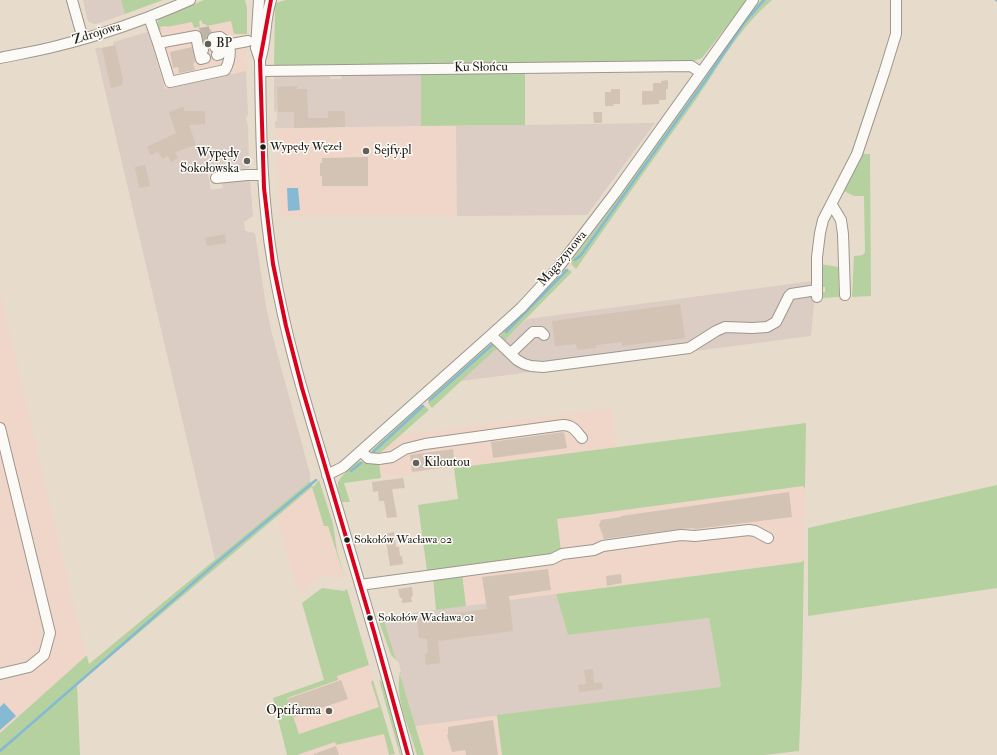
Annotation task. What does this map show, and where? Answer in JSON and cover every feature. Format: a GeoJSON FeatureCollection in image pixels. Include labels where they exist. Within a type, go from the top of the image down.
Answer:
{"type":"FeatureCollection","features":[{"type":"Feature","properties":{"kind":"street"},"geometry":{"type":"LineString","coordinates":[[72,0],[83,39]]}},
{"type":"Feature","properties":{"kind":"street","name":"Zdrojowa"},"geometry":{"type":"LineString","coordinates":[[0,58],[83,39],[149,17],[190,0]]}},
{"type":"Feature","properties":{"kind":"street"},"geometry":{"type":"LineString","coordinates":[[259,0],[256,48],[260,65],[263,175],[270,250],[284,319],[301,386],[360,585],[408,755]]}},
{"type":"Feature","properties":{"kind":"street"},"geometry":{"type":"LineString","coordinates":[[260,65],[264,47],[265,25],[271,0]]}},
{"type":"Feature","properties":{"kind":"street","name":"Magazynowa"},"geometry":{"type":"LineString","coordinates":[[327,475],[339,470],[361,451],[539,290],[571,252],[620,186],[700,72],[753,0]]}},
{"type":"Feature","properties":{"kind":"street"},"geometry":{"type":"LineString","coordinates":[[491,335],[524,364],[531,366],[543,366],[689,348],[725,327],[752,328],[771,325],[776,322],[791,294],[817,294],[817,257],[823,220],[857,154],[884,73],[896,34],[896,0]]}},
{"type":"Feature","properties":{"kind":"street"},"geometry":{"type":"LineString","coordinates":[[149,17],[170,82],[225,70],[229,64],[231,55],[229,44]]}},
{"type":"Feature","properties":{"kind":"street"},"geometry":{"type":"LineString","coordinates":[[215,42],[229,44],[248,41],[256,31]]}},
{"type":"Feature","properties":{"kind":"street"},"geometry":{"type":"LineString","coordinates":[[248,41],[256,48]]}},
{"type":"Feature","properties":{"kind":"street"},"geometry":{"type":"LineString","coordinates":[[158,43],[200,44]]}},
{"type":"Feature","properties":{"kind":"street","name":"Ku Słońcu"},"geometry":{"type":"LineString","coordinates":[[260,65],[691,66],[700,72]]}},
{"type":"Feature","properties":{"kind":"street"},"geometry":{"type":"LineString","coordinates":[[216,178],[263,175]]}},
{"type":"Feature","properties":{"kind":"street"},"geometry":{"type":"LineString","coordinates":[[832,205],[841,220],[843,234],[845,295]]}},
{"type":"Feature","properties":{"kind":"street"},"geometry":{"type":"LineString","coordinates":[[511,353],[533,332],[541,332],[544,335]]}},
{"type":"Feature","properties":{"kind":"street"},"geometry":{"type":"LineString","coordinates":[[361,451],[368,458],[379,459],[392,457],[405,448],[425,444],[563,425],[573,427],[582,438]]}},
{"type":"Feature","properties":{"kind":"street"},"geometry":{"type":"LineString","coordinates":[[0,428],[50,633],[44,655],[29,667],[0,674]]}},
{"type":"Feature","properties":{"kind":"street"},"geometry":{"type":"LineString","coordinates":[[360,585],[552,559],[562,554],[594,550],[602,546],[681,535],[695,536],[749,530],[755,531],[768,538]]}},
{"type":"Feature","properties":{"kind":"shaded area"},"geometry":{"type":"Polygon","coordinates":[[[83,0],[121,0],[125,14],[96,24],[91,23],[88,21],[83,0]]]}},
{"type":"Feature","properties":{"kind":"shaded area"},"geometry":{"type":"Polygon","coordinates":[[[247,9],[246,71],[165,89],[146,28],[170,20],[247,9]]]}},
{"type":"Feature","properties":{"kind":"shaded area"},"geometry":{"type":"Polygon","coordinates":[[[148,32],[165,89],[246,71],[248,114],[246,119],[248,126],[249,168],[220,173],[214,170],[208,171],[208,175],[211,190],[223,188],[222,183],[247,179],[250,181],[253,216],[244,222],[245,231],[255,233],[266,306],[272,334],[310,474],[310,481],[215,559],[95,48],[114,46],[113,42],[148,32]]]}},
{"type":"Feature","properties":{"kind":"shaded area"},"geometry":{"type":"Polygon","coordinates":[[[421,72],[421,126],[275,128],[277,112],[274,111],[274,73],[326,73],[331,79],[341,79],[342,73],[421,72]]]}},
{"type":"Feature","properties":{"kind":"shaded area"},"geometry":{"type":"Polygon","coordinates":[[[655,123],[587,215],[457,216],[456,126],[655,123]]]}},
{"type":"Feature","properties":{"kind":"shaded area","name":"Sejfy.pl"},"geometry":{"type":"Polygon","coordinates":[[[456,126],[457,216],[280,217],[275,128],[456,126]]]}},
{"type":"Feature","properties":{"kind":"shaded area"},"geometry":{"type":"Polygon","coordinates":[[[813,281],[814,303],[811,336],[461,381],[527,319],[813,281]]]}},
{"type":"Feature","properties":{"kind":"shaded area"},"geometry":{"type":"Polygon","coordinates":[[[0,292],[86,656],[0,733],[0,292]]]}},
{"type":"Feature","properties":{"kind":"shaded area"},"geometry":{"type":"Polygon","coordinates":[[[611,408],[617,447],[381,478],[378,455],[401,435],[611,408]]]}},
{"type":"Feature","properties":{"kind":"shaded area"},"geometry":{"type":"Polygon","coordinates":[[[803,486],[805,489],[804,560],[802,562],[466,606],[462,574],[556,563],[563,558],[556,519],[803,486]]]}},
{"type":"Feature","properties":{"kind":"shaded area"},"geometry":{"type":"Polygon","coordinates":[[[312,487],[324,526],[328,525],[344,579],[322,575],[299,595],[276,517],[312,487]]]}},
{"type":"Feature","properties":{"kind":"shaded area"},"geometry":{"type":"Polygon","coordinates":[[[556,594],[568,635],[709,618],[721,685],[720,687],[415,726],[400,675],[401,672],[399,663],[396,660],[383,617],[556,594]]]}},
{"type":"Feature","properties":{"kind":"shaded area","name":"Optifarma"},"geometry":{"type":"Polygon","coordinates":[[[369,665],[395,755],[287,755],[273,698],[369,665]]]}},
{"type":"Feature","properties":{"kind":"shaded area"},"geometry":{"type":"Polygon","coordinates":[[[497,715],[502,755],[424,755],[415,726],[497,715]]]}},
{"type":"Feature","properties":{"kind":"green space"},"geometry":{"type":"Polygon","coordinates":[[[121,0],[163,0],[125,14],[121,0]]]}},
{"type":"Feature","properties":{"kind":"green space"},"geometry":{"type":"Polygon","coordinates":[[[204,0],[245,0],[247,8],[247,34],[234,34],[231,21],[207,26],[203,24],[201,20],[199,21],[200,27],[194,28],[192,22],[160,27],[161,30],[158,30],[157,25],[159,19],[204,0]]]}},
{"type":"Feature","properties":{"kind":"green space"},"geometry":{"type":"Polygon","coordinates":[[[286,0],[747,0],[702,58],[688,63],[274,68],[275,10],[272,8],[276,3],[286,0]]]}},
{"type":"Feature","properties":{"kind":"green space"},"geometry":{"type":"Polygon","coordinates":[[[761,0],[772,0],[750,22],[731,46],[697,98],[576,269],[572,265],[571,261],[606,215],[737,30],[761,0]]]}},
{"type":"Feature","properties":{"kind":"green space"},"geometry":{"type":"Polygon","coordinates":[[[525,71],[525,125],[421,126],[421,72],[525,71]]]}},
{"type":"Feature","properties":{"kind":"green space"},"geometry":{"type":"Polygon","coordinates":[[[861,154],[870,154],[871,296],[852,297],[854,256],[863,255],[865,252],[864,196],[854,196],[844,191],[861,154]]]}},
{"type":"Feature","properties":{"kind":"green space"},"geometry":{"type":"Polygon","coordinates":[[[820,264],[838,267],[839,297],[822,298],[822,292],[825,292],[825,287],[822,287],[820,264]]]}},
{"type":"Feature","properties":{"kind":"green space"},"geometry":{"type":"Polygon","coordinates":[[[565,269],[572,272],[504,341],[501,334],[532,305],[565,269]]]}},
{"type":"Feature","properties":{"kind":"green space"},"geometry":{"type":"Polygon","coordinates":[[[490,344],[494,344],[498,347],[432,408],[428,401],[429,398],[490,344]]]}},
{"type":"Feature","properties":{"kind":"green space"},"geometry":{"type":"Polygon","coordinates":[[[421,405],[425,406],[429,410],[378,455],[372,454],[371,451],[374,448],[421,405]]]}},
{"type":"Feature","properties":{"kind":"green space"},"geometry":{"type":"Polygon","coordinates":[[[806,423],[805,489],[803,486],[557,519],[561,551],[552,555],[427,571],[418,505],[458,499],[454,468],[806,423]]]}},
{"type":"Feature","properties":{"kind":"green space"},"geometry":{"type":"Polygon","coordinates":[[[360,461],[372,464],[379,463],[381,478],[344,483],[350,502],[342,502],[338,488],[339,480],[348,470],[360,461]]]}},
{"type":"Feature","properties":{"kind":"green space"},"geometry":{"type":"Polygon","coordinates":[[[319,480],[333,524],[337,551],[345,579],[328,526],[324,526],[312,487],[77,685],[80,755],[0,755],[0,733],[86,656],[89,664],[310,481],[313,487],[319,480]]]}},
{"type":"Feature","properties":{"kind":"green space"},"geometry":{"type":"Polygon","coordinates":[[[997,485],[997,588],[808,616],[808,528],[997,485]]]}},
{"type":"Feature","properties":{"kind":"green space"},"geometry":{"type":"Polygon","coordinates":[[[804,560],[799,751],[764,755],[502,755],[497,715],[721,686],[709,618],[568,635],[556,594],[802,562],[804,560]]]}},
{"type":"Feature","properties":{"kind":"green space"},"geometry":{"type":"Polygon","coordinates":[[[462,574],[466,606],[436,610],[433,578],[462,574]]]}},
{"type":"Feature","properties":{"kind":"green space"},"geometry":{"type":"Polygon","coordinates":[[[322,588],[344,591],[347,589],[369,665],[337,676],[338,680],[287,698],[299,734],[379,707],[371,682],[373,680],[395,754],[389,755],[384,734],[336,745],[335,742],[297,755],[287,755],[273,698],[324,680],[302,603],[322,588]]]}},
{"type":"Feature","properties":{"kind":"green space"},"geometry":{"type":"Polygon","coordinates":[[[383,615],[396,660],[391,655],[377,616],[383,615]]]}},
{"type":"Feature","properties":{"kind":"green space"},"geometry":{"type":"Polygon","coordinates":[[[400,672],[424,755],[417,755],[404,714],[399,693],[400,672]]]}},
{"type":"Feature","properties":{"kind":"green space"},"geometry":{"type":"Polygon","coordinates":[[[379,680],[383,683],[401,755],[400,755],[379,680]]]}},
{"type":"Feature","properties":{"kind":"water"},"geometry":{"type":"Polygon","coordinates":[[[287,188],[298,188],[300,210],[288,211],[287,188]]]}},
{"type":"Feature","properties":{"kind":"water"},"geometry":{"type":"Polygon","coordinates":[[[4,703],[16,716],[0,730],[0,707],[4,703]]]}},
{"type":"Feature","properties":{"kind":"building"},"geometry":{"type":"Polygon","coordinates":[[[211,29],[212,32],[207,36],[210,43],[209,47],[204,44],[200,31],[211,29]]]}},
{"type":"Feature","properties":{"kind":"building"},"geometry":{"type":"Polygon","coordinates":[[[115,45],[123,79],[122,85],[111,88],[102,48],[115,45]]]}},
{"type":"Feature","properties":{"kind":"building"},"geometry":{"type":"Polygon","coordinates":[[[192,47],[195,62],[193,64],[195,70],[179,73],[178,67],[173,68],[170,52],[192,47]]]}},
{"type":"Feature","properties":{"kind":"building"},"geometry":{"type":"Polygon","coordinates":[[[668,80],[666,100],[659,100],[659,104],[642,105],[642,91],[653,91],[653,83],[661,83],[661,81],[668,80]]]}},
{"type":"Feature","properties":{"kind":"building"},"geometry":{"type":"Polygon","coordinates":[[[297,86],[297,89],[307,89],[308,118],[328,118],[328,111],[345,111],[345,127],[294,128],[294,112],[278,112],[277,87],[297,86]]]}},
{"type":"Feature","properties":{"kind":"building"},"geometry":{"type":"Polygon","coordinates":[[[611,89],[620,89],[620,104],[605,106],[605,92],[611,92],[611,89]]]}},
{"type":"Feature","properties":{"kind":"building"},"geometry":{"type":"Polygon","coordinates":[[[183,107],[185,111],[205,111],[205,124],[189,125],[196,145],[175,152],[178,158],[171,162],[168,156],[162,159],[158,151],[151,155],[147,147],[176,133],[169,112],[183,107]]]}},
{"type":"Feature","properties":{"kind":"building"},"geometry":{"type":"Polygon","coordinates":[[[593,112],[602,112],[602,123],[594,123],[593,112]]]}},
{"type":"Feature","properties":{"kind":"building"},"geometry":{"type":"Polygon","coordinates":[[[368,157],[368,186],[322,186],[320,163],[322,163],[322,158],[368,157]]]}},
{"type":"Feature","properties":{"kind":"building"},"geometry":{"type":"Polygon","coordinates":[[[145,165],[150,186],[139,188],[135,167],[145,165]]]}},
{"type":"Feature","properties":{"kind":"building"},"geometry":{"type":"Polygon","coordinates":[[[225,234],[226,243],[207,246],[205,238],[225,234]]]}},
{"type":"Feature","properties":{"kind":"building"},"geometry":{"type":"Polygon","coordinates":[[[680,304],[685,338],[622,346],[622,342],[596,345],[596,348],[577,350],[576,344],[555,346],[552,321],[680,304]]]}},
{"type":"Feature","properties":{"kind":"building"},"geometry":{"type":"Polygon","coordinates":[[[564,432],[567,448],[493,458],[491,442],[564,432]]]}},
{"type":"Feature","properties":{"kind":"building"},"geometry":{"type":"Polygon","coordinates":[[[453,449],[455,466],[412,472],[410,455],[453,449]]]}},
{"type":"Feature","properties":{"kind":"building"},"geometry":{"type":"Polygon","coordinates":[[[403,478],[405,488],[392,489],[397,517],[387,518],[384,501],[379,501],[378,491],[373,492],[372,482],[403,478]]]}},
{"type":"Feature","properties":{"kind":"building"},"geometry":{"type":"Polygon","coordinates":[[[789,492],[792,517],[604,539],[599,525],[601,520],[621,516],[789,492]]]}},
{"type":"Feature","properties":{"kind":"building"},"geometry":{"type":"Polygon","coordinates":[[[394,532],[396,547],[399,547],[403,564],[390,566],[385,534],[394,532]]]}},
{"type":"Feature","properties":{"kind":"building"},"geometry":{"type":"Polygon","coordinates":[[[548,569],[551,590],[509,596],[513,631],[438,641],[440,663],[426,665],[425,654],[428,653],[427,639],[419,638],[417,618],[487,609],[482,577],[548,569]]]}},
{"type":"Feature","properties":{"kind":"building"},"geometry":{"type":"Polygon","coordinates":[[[621,574],[622,583],[607,586],[606,576],[621,574]]]}},
{"type":"Feature","properties":{"kind":"building"},"geometry":{"type":"Polygon","coordinates":[[[412,587],[412,602],[402,603],[402,598],[400,598],[398,589],[412,587]]]}},
{"type":"Feature","properties":{"kind":"building"},"geometry":{"type":"Polygon","coordinates":[[[593,669],[594,683],[602,682],[603,689],[579,692],[578,685],[586,684],[584,670],[593,669]]]}},
{"type":"Feature","properties":{"kind":"building"},"geometry":{"type":"Polygon","coordinates":[[[341,680],[348,699],[294,717],[287,699],[341,680]]]}},
{"type":"Feature","properties":{"kind":"building"},"geometry":{"type":"Polygon","coordinates":[[[493,720],[498,755],[466,755],[465,750],[452,752],[447,735],[448,727],[493,720]]]}},
{"type":"Feature","properties":{"kind":"building"},"geometry":{"type":"Polygon","coordinates":[[[336,746],[339,755],[314,755],[314,754],[336,746]]]}},
{"type":"Feature","properties":{"kind":"waterway"},"geometry":{"type":"LineString","coordinates":[[575,260],[581,255],[705,81],[744,23],[764,0]]}},
{"type":"Feature","properties":{"kind":"waterway"},"geometry":{"type":"LineString","coordinates":[[506,332],[567,270]]}},
{"type":"Feature","properties":{"kind":"waterway"},"geometry":{"type":"LineString","coordinates":[[430,400],[492,345]]}},
{"type":"Feature","properties":{"kind":"waterway"},"geometry":{"type":"LineString","coordinates":[[373,452],[423,406]]}},
{"type":"Feature","properties":{"kind":"waterway"},"geometry":{"type":"LineString","coordinates":[[351,471],[361,463]]}},
{"type":"Feature","properties":{"kind":"waterway"},"geometry":{"type":"LineString","coordinates":[[0,751],[216,563],[316,480]]}},
{"type":"Feature","properties":{"kind":"tunnel"},"geometry":{"type":"LineString","coordinates":[[200,33],[211,31]]}},
{"type":"Feature","properties":{"kind":"tunnel"},"geometry":{"type":"LineString","coordinates":[[201,41],[213,38]]}},
{"type":"Feature","properties":{"kind":"transit line"},"geometry":{"type":"LineString","coordinates":[[271,0],[260,60],[264,188],[273,264],[286,326],[302,388],[374,632],[408,755]]}},
{"type":"Feature","properties":{"kind":"place","name":"BP"},"geometry":{"type":"Point","coordinates":[208,44]}},
{"type":"Feature","properties":{"kind":"place","name":"Wypędy Węzeł"},"geometry":{"type":"Point","coordinates":[263,147]}},
{"type":"Feature","properties":{"kind":"place","name":"Sejfy.pl"},"geometry":{"type":"Point","coordinates":[366,151]}},
{"type":"Feature","properties":{"kind":"place","name":"Wypędy Sokołowska"},"geometry":{"type":"Point","coordinates":[247,161]}},
{"type":"Feature","properties":{"kind":"place","name":"Kiloutou"},"geometry":{"type":"Point","coordinates":[416,463]}},
{"type":"Feature","properties":{"kind":"place","name":"Sokołów Wacława 02"},"geometry":{"type":"Point","coordinates":[347,540]}},
{"type":"Feature","properties":{"kind":"place","name":"Sokołów Wacława 01"},"geometry":{"type":"Point","coordinates":[370,618]}},
{"type":"Feature","properties":{"kind":"place","name":"Optifarma"},"geometry":{"type":"Point","coordinates":[329,711]}}]}
